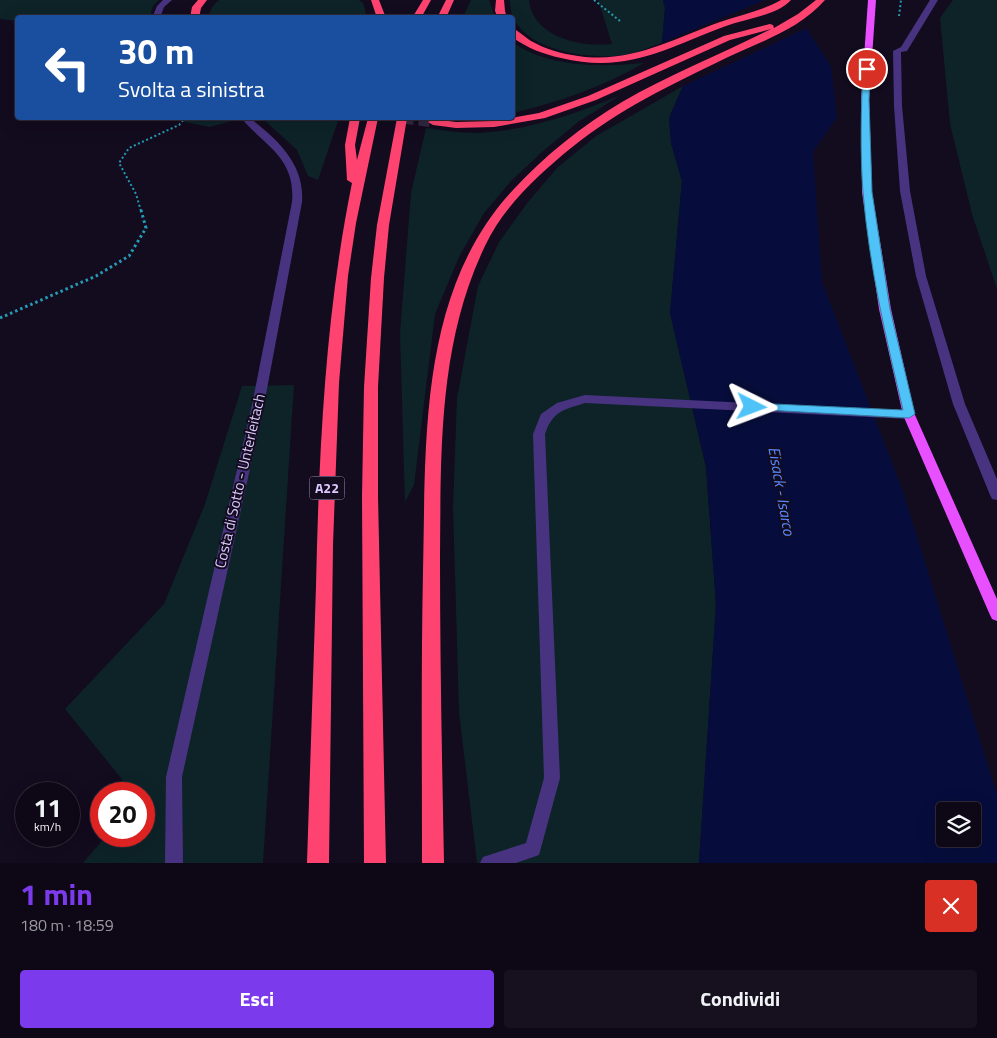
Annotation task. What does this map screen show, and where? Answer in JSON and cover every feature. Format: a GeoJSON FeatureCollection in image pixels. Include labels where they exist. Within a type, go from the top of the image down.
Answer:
{"type":"FeatureCollection","features":[{"type":"Feature","properties":{"kind":"highway"},"geometry":{"type":"LineString","coordinates":[[195,15],[197,6],[203,0]]}},
{"type":"Feature","properties":{"kind":"highway"},"geometry":{"type":"LineString","coordinates":[[374,0],[381,15]]}},
{"type":"Feature","properties":{"kind":"highway"},"geometry":{"type":"LineString","coordinates":[[418,15],[427,0]]}},
{"type":"Feature","properties":{"kind":"highway"},"geometry":{"type":"LineString","coordinates":[[442,15],[450,0]]}},
{"type":"Feature","properties":{"kind":"highway"},"geometry":{"type":"LineString","coordinates":[[500,0],[502,15]]}},
{"type":"Feature","properties":{"kind":"highway"},"geometry":{"type":"LineString","coordinates":[[727,38],[787,0]]}},
{"type":"Feature","properties":{"kind":"highway"},"geometry":{"type":"LineString","coordinates":[[433,863],[432,590],[436,397],[443,350],[458,298],[479,244],[510,200],[544,164],[589,129],[626,104],[769,35],[820,2]]}},
{"type":"Feature","properties":{"kind":"highway"},"geometry":{"type":"LineString","coordinates":[[515,33],[527,43],[566,57],[589,60],[626,60],[662,50],[712,28],[772,8]]}},
{"type":"Feature","properties":{"kind":"highway"},"geometry":{"type":"LineString","coordinates":[[433,122],[456,125],[494,124],[541,116],[592,98],[727,38],[793,20]]}},
{"type":"Feature","properties":{"kind":"highway"},"geometry":{"type":"LineString","coordinates":[[355,120],[350,144],[355,190]]}},
{"type":"Feature","properties":{"kind":"highway","name":"A22"},"geometry":{"type":"LineString","coordinates":[[318,863],[328,441],[342,280],[355,190],[372,120]]}},
{"type":"Feature","properties":{"kind":"highway"},"geometry":{"type":"LineString","coordinates":[[375,863],[370,440],[374,324],[381,229],[392,162],[402,120]]}},
{"type":"Feature","properties":{"kind":"main road"},"geometry":{"type":"LineString","coordinates":[[872,0],[865,100],[867,192],[885,309],[909,414],[958,530],[997,615]]}},
{"type":"Feature","properties":{"kind":"street"},"geometry":{"type":"LineString","coordinates":[[158,15],[168,0]]}},
{"type":"Feature","properties":{"kind":"street"},"geometry":{"type":"LineString","coordinates":[[934,0],[904,48],[898,51],[898,106],[905,192],[920,276],[959,404],[997,496]]}},
{"type":"Feature","properties":{"kind":"street","name":"Costa di Sotto - Unterleitach"},"geometry":{"type":"LineString","coordinates":[[174,863],[174,777],[260,395],[296,216],[297,188],[289,161],[274,143],[247,120]]}},
{"type":"Feature","properties":{"kind":"street"},"geometry":{"type":"LineString","coordinates":[[489,863],[533,849],[552,778],[544,525],[539,434],[545,417],[561,406],[585,399],[909,414]]}},
{"type":"Feature","properties":{"kind":"path"},"geometry":{"type":"LineString","coordinates":[[594,0],[620,21]]}},
{"type":"Feature","properties":{"kind":"path"},"geometry":{"type":"LineString","coordinates":[[0,318],[96,276],[129,256],[146,228],[136,194],[119,163],[129,148],[179,125],[183,120]]}},
{"type":"Feature","properties":{"kind":"green space"},"geometry":{"type":"Polygon","coordinates":[[[0,0],[159,0],[153,6],[151,15],[15,15],[15,21],[0,19],[0,0]]]}},
{"type":"Feature","properties":{"kind":"green space"},"geometry":{"type":"Polygon","coordinates":[[[219,0],[359,0],[363,3],[366,15],[209,15],[219,0]]]}},
{"type":"Feature","properties":{"kind":"green space"},"geometry":{"type":"Polygon","coordinates":[[[471,0],[489,0],[494,15],[464,15],[471,0]]]}},
{"type":"Feature","properties":{"kind":"green space"},"geometry":{"type":"Polygon","coordinates":[[[510,0],[529,0],[532,13],[539,23],[549,31],[573,42],[600,45],[612,44],[598,0],[663,0],[665,8],[662,43],[630,54],[609,56],[572,53],[536,41],[522,30],[515,20],[515,15],[513,15],[510,0]]]}},
{"type":"Feature","properties":{"kind":"green space"},"geometry":{"type":"Polygon","coordinates":[[[953,0],[997,0],[997,289],[972,214],[950,124],[940,18],[953,0]]]}},
{"type":"Feature","properties":{"kind":"green space"},"geometry":{"type":"Polygon","coordinates":[[[515,44],[542,57],[576,64],[644,63],[580,93],[515,112],[515,44]]]}},
{"type":"Feature","properties":{"kind":"green space"},"geometry":{"type":"Polygon","coordinates":[[[683,86],[669,118],[671,143],[682,181],[670,313],[706,467],[716,605],[699,863],[477,863],[459,712],[453,507],[457,398],[478,286],[499,242],[528,202],[558,167],[596,136],[683,86]]]}},
{"type":"Feature","properties":{"kind":"green space"},"geometry":{"type":"Polygon","coordinates":[[[621,95],[578,122],[511,181],[484,213],[459,257],[435,314],[414,485],[405,502],[400,333],[411,193],[426,128],[476,133],[513,129],[569,115],[621,95]]]}},
{"type":"Feature","properties":{"kind":"green space"},"geometry":{"type":"Polygon","coordinates":[[[174,120],[235,120],[210,127],[174,120]]]}},
{"type":"Feature","properties":{"kind":"green space"},"geometry":{"type":"Polygon","coordinates":[[[264,120],[338,120],[318,180],[308,176],[297,150],[264,120]]]}},
{"type":"Feature","properties":{"kind":"green space"},"geometry":{"type":"Polygon","coordinates":[[[294,385],[263,863],[83,863],[97,847],[155,847],[155,782],[124,782],[65,709],[164,604],[205,504],[242,386],[294,385]]]}},
{"type":"Feature","properties":{"kind":"water","name":"Eisack - Isarco"},"geometry":{"type":"Polygon","coordinates":[[[663,0],[788,0],[831,66],[837,117],[813,152],[822,282],[903,491],[997,795],[997,863],[699,863],[716,605],[706,467],[670,313],[682,181],[671,143],[669,118],[683,86],[662,43],[665,8],[663,0]]]}},
{"type":"Feature","properties":{"kind":"pier"},"geometry":{"type":"Polygon","coordinates":[[[765,0],[791,0],[809,27],[679,88],[659,44],[765,0]]]}},
{"type":"Feature","properties":{"kind":"tunnel"},"geometry":{"type":"LineString","coordinates":[[418,120],[433,122]]}},
{"type":"Feature","properties":{"kind":"route"},"geometry":{"type":"LineString","coordinates":[[752,407],[909,414],[885,309],[867,192],[865,100],[867,69]]}}]}
